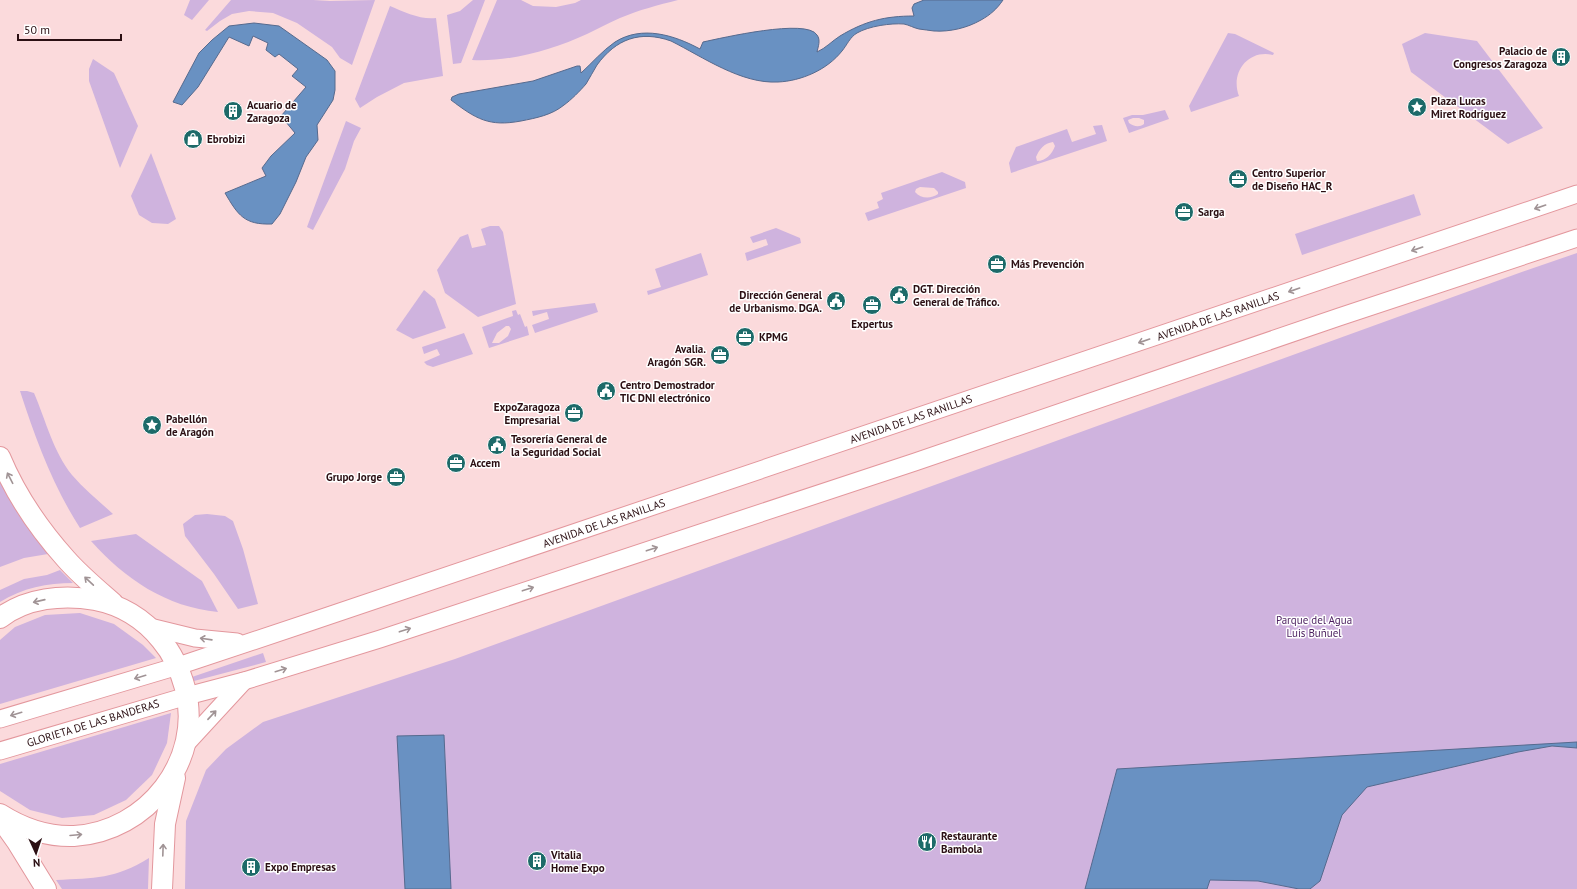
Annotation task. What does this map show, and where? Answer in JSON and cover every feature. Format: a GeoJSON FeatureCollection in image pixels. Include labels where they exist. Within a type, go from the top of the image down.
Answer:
{"type":"FeatureCollection","features":[{"type":"Feature","properties":{"kind":"main road","name":"AVENIDA DE LAS RANILLAS"},"geometry":{"type":"LineString","coordinates":[[178,666],[1577,194]]}},
{"type":"Feature","properties":{"kind":"main road"},"geometry":{"type":"LineString","coordinates":[[187,696],[244,681],[387,636],[907,464],[1339,317],[1577,238]]}},
{"type":"Feature","properties":{"kind":"main road"},"geometry":{"type":"LineString","coordinates":[[0,457],[32,516],[66,559],[118,607],[150,627],[167,647],[178,666],[187,696],[189,720],[186,744],[168,803],[165,824],[162,889]]}},
{"type":"Feature","properties":{"kind":"main road"},"geometry":{"type":"LineString","coordinates":[[0,618],[5,614],[29,603],[54,597],[80,597],[101,601],[118,607]]}},
{"type":"Feature","properties":{"kind":"main road","name":"AVENIDA DE LAS RANILLAS"},"geometry":{"type":"LineString","coordinates":[[150,627],[195,638],[245,643]]}},
{"type":"Feature","properties":{"kind":"main road"},"geometry":{"type":"LineString","coordinates":[[0,719],[178,666]]}},
{"type":"Feature","properties":{"kind":"main road"},"geometry":{"type":"LineString","coordinates":[[186,744],[244,681]]}},
{"type":"Feature","properties":{"kind":"main road","name":"GLORIETA DE LAS BANDERAS"},"geometry":{"type":"LineString","coordinates":[[0,751],[187,696]]}},
{"type":"Feature","properties":{"kind":"main road"},"geometry":{"type":"LineString","coordinates":[[0,814],[30,829],[48,834],[74,836],[100,832],[124,823],[146,808],[164,789],[178,767]]}},
{"type":"Feature","properties":{"kind":"main road"},"geometry":{"type":"LineString","coordinates":[[0,818],[21,848],[46,889]]}},
{"type":"Feature","properties":{"kind":"green space"},"geometry":{"type":"Polygon","coordinates":[[[190,0],[209,0],[192,20],[184,15],[190,0]]]}},
{"type":"Feature","properties":{"kind":"green space"},"geometry":{"type":"Polygon","coordinates":[[[231,0],[375,0],[352,65],[340,58],[332,47],[297,23],[273,13],[249,11],[232,14],[207,31],[205,30],[231,0]]]}},
{"type":"Feature","properties":{"kind":"green space"},"geometry":{"type":"Polygon","coordinates":[[[473,0],[485,0],[461,63],[453,64],[447,15],[460,11],[473,0]]]}},
{"type":"Feature","properties":{"kind":"green space"},"geometry":{"type":"Polygon","coordinates":[[[497,0],[521,0],[533,6],[556,7],[575,3],[581,0],[678,0],[627,15],[574,40],[545,50],[516,57],[472,60],[497,0]]]}},
{"type":"Feature","properties":{"kind":"green space"},"geometry":{"type":"Polygon","coordinates":[[[390,6],[419,17],[436,18],[443,76],[404,83],[360,108],[355,99],[390,6]]]}},
{"type":"Feature","properties":{"kind":"green space"},"geometry":{"type":"Polygon","coordinates":[[[1228,33],[1235,34],[1274,53],[1273,55],[1264,54],[1256,56],[1249,59],[1243,65],[1239,71],[1237,79],[1239,96],[1191,112],[1189,106],[1228,33]]]}},
{"type":"Feature","properties":{"kind":"green space"},"geometry":{"type":"Polygon","coordinates":[[[1425,33],[1477,41],[1543,128],[1508,144],[1411,72],[1402,44],[1425,33]]]}},
{"type":"Feature","properties":{"kind":"green space"},"geometry":{"type":"Polygon","coordinates":[[[93,59],[114,73],[138,126],[120,168],[89,81],[89,69],[93,59]]]}},
{"type":"Feature","properties":{"kind":"green space"},"geometry":{"type":"Polygon","coordinates":[[[1165,110],[1169,119],[1129,133],[1123,118],[1132,115],[1143,115],[1165,110]],[[1139,118],[1128,120],[1129,123],[1136,126],[1144,124],[1144,120],[1139,118]]]}},
{"type":"Feature","properties":{"kind":"green space"},"geometry":{"type":"Polygon","coordinates":[[[346,121],[361,128],[354,141],[345,169],[313,230],[307,227],[346,121]]]}},
{"type":"Feature","properties":{"kind":"green space"},"geometry":{"type":"Polygon","coordinates":[[[1102,125],[1107,141],[1011,173],[1009,163],[1016,147],[1067,129],[1072,142],[1096,134],[1093,126],[1102,125]],[[1053,142],[1044,145],[1037,154],[1037,161],[1043,160],[1048,156],[1055,146],[1053,142]]]}},
{"type":"Feature","properties":{"kind":"green space"},"geometry":{"type":"Polygon","coordinates":[[[151,153],[176,219],[168,224],[152,223],[139,215],[131,196],[151,153]]]}},
{"type":"Feature","properties":{"kind":"green space"},"geometry":{"type":"Polygon","coordinates":[[[942,172],[965,182],[966,188],[868,221],[865,213],[879,208],[877,202],[883,199],[881,193],[942,172]],[[920,187],[916,189],[915,192],[926,198],[932,197],[938,194],[934,188],[920,187]]]}},
{"type":"Feature","properties":{"kind":"green space"},"geometry":{"type":"Polygon","coordinates":[[[1414,194],[1421,215],[1302,255],[1295,234],[1414,194]]]}},
{"type":"Feature","properties":{"kind":"green space"},"geometry":{"type":"Polygon","coordinates":[[[490,226],[499,226],[503,232],[516,304],[478,317],[445,293],[437,270],[460,237],[468,234],[472,248],[486,245],[481,229],[490,226]]]}},
{"type":"Feature","properties":{"kind":"green space"},"geometry":{"type":"Polygon","coordinates":[[[776,228],[800,238],[801,243],[747,261],[745,253],[768,245],[766,239],[753,243],[750,237],[776,228]]]}},
{"type":"Feature","properties":{"kind":"green space"},"geometry":{"type":"Polygon","coordinates":[[[701,253],[708,275],[648,295],[647,291],[661,287],[655,269],[701,253]]]}},
{"type":"Feature","properties":{"kind":"green space","name":"Parque del Agua Luis Buñuel"},"geometry":{"type":"Polygon","coordinates":[[[1577,253],[1577,889],[185,889],[186,821],[206,770],[226,749],[263,722],[455,659],[1577,253]]]}},
{"type":"Feature","properties":{"kind":"green space"},"geometry":{"type":"Polygon","coordinates":[[[424,290],[435,299],[446,328],[413,339],[396,330],[424,290]]]}},
{"type":"Feature","properties":{"kind":"green space"},"geometry":{"type":"Polygon","coordinates":[[[595,303],[598,312],[535,333],[532,325],[549,319],[547,312],[533,316],[532,311],[595,303]]]}},
{"type":"Feature","properties":{"kind":"green space"},"geometry":{"type":"Polygon","coordinates":[[[516,310],[518,315],[520,314],[525,327],[527,326],[529,335],[489,348],[482,327],[513,316],[512,311],[516,310]],[[506,326],[497,333],[492,343],[499,343],[508,336],[511,329],[509,326],[506,326]]]}},
{"type":"Feature","properties":{"kind":"green space"},"geometry":{"type":"Polygon","coordinates":[[[464,333],[473,354],[433,367],[424,362],[440,355],[437,349],[424,354],[422,347],[464,333]]]}},
{"type":"Feature","properties":{"kind":"green space"},"geometry":{"type":"Polygon","coordinates":[[[20,391],[34,393],[50,436],[65,466],[82,485],[113,514],[80,528],[53,479],[32,427],[20,391]]]}},
{"type":"Feature","properties":{"kind":"green space"},"geometry":{"type":"Polygon","coordinates":[[[0,479],[23,521],[48,554],[24,558],[0,567],[0,479]]]}},
{"type":"Feature","properties":{"kind":"green space"},"geometry":{"type":"Polygon","coordinates":[[[207,514],[225,516],[233,521],[243,549],[258,604],[238,609],[185,536],[183,524],[195,515],[207,514]]]}},
{"type":"Feature","properties":{"kind":"green space"},"geometry":{"type":"Polygon","coordinates":[[[136,534],[202,581],[218,612],[181,604],[148,589],[132,579],[104,555],[91,541],[136,534]]]}},
{"type":"Feature","properties":{"kind":"green space"},"geometry":{"type":"Polygon","coordinates":[[[60,570],[73,583],[35,587],[17,593],[0,602],[0,590],[24,579],[47,575],[60,570]]]}},
{"type":"Feature","properties":{"kind":"green space"},"geometry":{"type":"Polygon","coordinates":[[[80,613],[114,624],[143,645],[156,658],[0,704],[0,640],[15,627],[45,615],[80,613]]]}},
{"type":"Feature","properties":{"kind":"green space"},"geometry":{"type":"Polygon","coordinates":[[[263,653],[266,662],[194,681],[192,677],[263,653]]]}},
{"type":"Feature","properties":{"kind":"green space"},"geometry":{"type":"Polygon","coordinates":[[[171,713],[167,743],[152,775],[126,800],[94,815],[62,818],[30,810],[0,791],[0,764],[171,713]]]}},
{"type":"Feature","properties":{"kind":"green space"},"geometry":{"type":"Polygon","coordinates":[[[149,858],[148,889],[62,889],[56,880],[94,878],[115,874],[137,865],[149,858]]]}},
{"type":"Feature","properties":{"kind":"water"},"geometry":{"type":"Polygon","coordinates":[[[924,0],[1003,0],[996,9],[984,18],[976,23],[958,29],[934,31],[919,29],[906,24],[868,28],[852,37],[842,51],[829,64],[804,77],[787,81],[778,82],[750,79],[709,62],[671,41],[649,36],[630,39],[612,49],[597,65],[586,84],[567,103],[544,116],[510,123],[491,122],[476,117],[451,100],[452,97],[459,94],[533,81],[577,66],[580,66],[581,73],[601,53],[615,42],[636,34],[647,33],[669,36],[700,49],[703,42],[763,31],[798,28],[810,30],[817,35],[819,41],[817,52],[840,36],[867,23],[884,18],[914,16],[912,8],[914,4],[924,0]]]}},
{"type":"Feature","properties":{"kind":"water"},"geometry":{"type":"Polygon","coordinates":[[[254,23],[279,26],[327,60],[335,71],[335,90],[333,100],[317,125],[318,140],[306,157],[296,182],[280,214],[272,224],[255,223],[243,217],[238,213],[225,193],[266,176],[262,168],[271,156],[295,133],[281,116],[306,87],[292,76],[298,69],[279,54],[275,57],[266,50],[268,43],[253,36],[249,46],[229,37],[198,87],[182,105],[173,102],[199,53],[212,40],[229,26],[254,23]]]}},
{"type":"Feature","properties":{"kind":"water"},"geometry":{"type":"Polygon","coordinates":[[[444,735],[451,889],[405,889],[397,736],[444,735]]]}},
{"type":"Feature","properties":{"kind":"water"},"geometry":{"type":"Polygon","coordinates":[[[1577,742],[1577,748],[1552,746],[1518,752],[1367,787],[1342,815],[1320,881],[1310,889],[1299,889],[1258,881],[1210,880],[1207,889],[1085,889],[1117,769],[1577,742]]]}},
{"type":"Feature","properties":{"kind":"place","name":"Palacio de Congresos Zaragoza"},"geometry":{"type":"Point","coordinates":[1561,57]}},
{"type":"Feature","properties":{"kind":"place","name":"Plaza Lucas Miret Rodríguez"},"geometry":{"type":"Point","coordinates":[1417,107]}},
{"type":"Feature","properties":{"kind":"place","name":"Acuario de Zaragoza"},"geometry":{"type":"Point","coordinates":[233,111]}},
{"type":"Feature","properties":{"kind":"place","name":"Ebrobizi"},"geometry":{"type":"Point","coordinates":[193,139]}},
{"type":"Feature","properties":{"kind":"place","name":"Centro Superior de Diseño HAC_R"},"geometry":{"type":"Point","coordinates":[1238,179]}},
{"type":"Feature","properties":{"kind":"place","name":"Sarga"},"geometry":{"type":"Point","coordinates":[1184,212]}},
{"type":"Feature","properties":{"kind":"place","name":"Más Prevención"},"geometry":{"type":"Point","coordinates":[997,264]}},
{"type":"Feature","properties":{"kind":"place","name":"DGT. Dirección General de Tráfico."},"geometry":{"type":"Point","coordinates":[899,295]}},
{"type":"Feature","properties":{"kind":"place","name":"Dirección General de Urbanismo. DGA."},"geometry":{"type":"Point","coordinates":[836,301]}},
{"type":"Feature","properties":{"kind":"place","name":"Expertus"},"geometry":{"type":"Point","coordinates":[872,305]}},
{"type":"Feature","properties":{"kind":"place","name":"KPMG"},"geometry":{"type":"Point","coordinates":[745,337]}},
{"type":"Feature","properties":{"kind":"place","name":"Avalia. Aragón SGR."},"geometry":{"type":"Point","coordinates":[720,355]}},
{"type":"Feature","properties":{"kind":"place","name":"Centro Demostrador TIC DNI electrónico"},"geometry":{"type":"Point","coordinates":[606,391]}},
{"type":"Feature","properties":{"kind":"place","name":"ExpoZaragoza Empresarial"},"geometry":{"type":"Point","coordinates":[574,413]}},
{"type":"Feature","properties":{"kind":"place","name":"Pabellón de Aragón"},"geometry":{"type":"Point","coordinates":[152,425]}},
{"type":"Feature","properties":{"kind":"place","name":"Tesorería General de la Seguridad Social"},"geometry":{"type":"Point","coordinates":[497,445]}},
{"type":"Feature","properties":{"kind":"place","name":"Accem"},"geometry":{"type":"Point","coordinates":[456,463]}},
{"type":"Feature","properties":{"kind":"place","name":"Grupo Jorge"},"geometry":{"type":"Point","coordinates":[396,477]}},
{"type":"Feature","properties":{"kind":"place","name":"Restaurante Bambola"},"geometry":{"type":"Point","coordinates":[927,842]}},
{"type":"Feature","properties":{"kind":"place","name":"Vitalia Home Expo"},"geometry":{"type":"Point","coordinates":[537,861]}},
{"type":"Feature","properties":{"kind":"place","name":"Expo Empresas"},"geometry":{"type":"Point","coordinates":[251,867]}}]}
